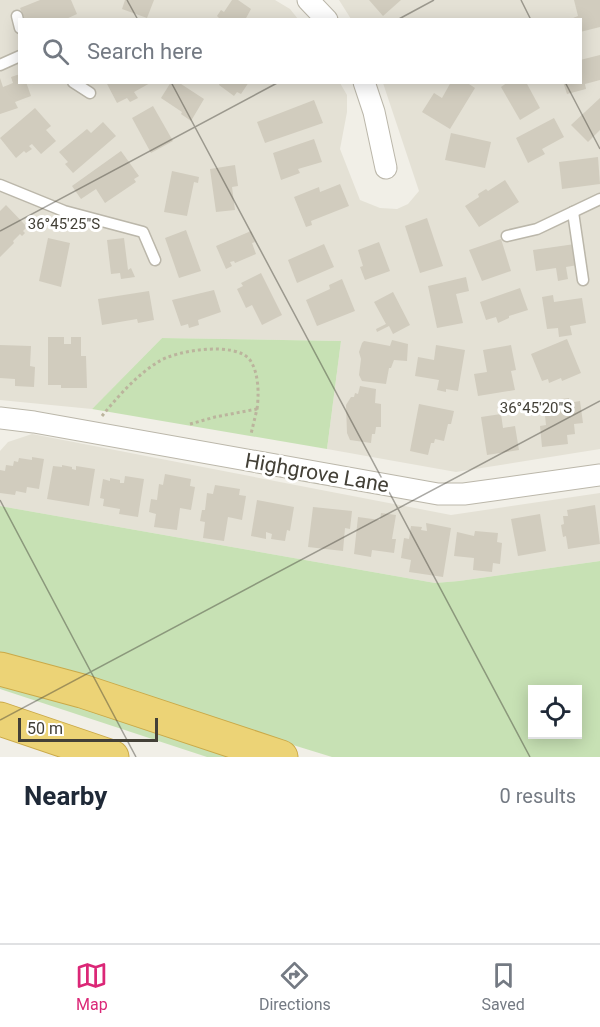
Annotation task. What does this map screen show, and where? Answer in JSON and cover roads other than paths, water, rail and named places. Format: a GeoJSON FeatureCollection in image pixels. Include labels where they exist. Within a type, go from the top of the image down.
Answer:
{"type":"FeatureCollection","features":[{"type":"Feature","properties":{"kind":"highway"},"geometry":{"type":"LineString","coordinates":[[0,669],[82,691],[281,757]]}},
{"type":"Feature","properties":{"kind":"highway"},"geometry":{"type":"LineString","coordinates":[[0,719],[112,757]]}},
{"type":"Feature","properties":{"kind":"street"},"geometry":{"type":"LineString","coordinates":[[308,0],[325,18]]}},
{"type":"Feature","properties":{"kind":"street"},"geometry":{"type":"LineString","coordinates":[[365,84],[374,112],[386,168]]}},
{"type":"Feature","properties":{"kind":"street","name":"Highgrove Lane"},"geometry":{"type":"LineString","coordinates":[[0,418],[34,422],[438,494],[464,494],[600,475]]}},
{"type":"Feature","properties":{"kind":"street"},"geometry":{"type":"LineString","coordinates":[[0,435],[34,422]]}},
{"type":"Feature","properties":{"kind":"lane"},"geometry":{"type":"LineString","coordinates":[[17,16],[18,20]]}},
{"type":"Feature","properties":{"kind":"lane"},"geometry":{"type":"LineString","coordinates":[[0,65],[18,57]]}},
{"type":"Feature","properties":{"kind":"lane"},"geometry":{"type":"LineString","coordinates":[[76,84],[90,93]]}},
{"type":"Feature","properties":{"kind":"lane"},"geometry":{"type":"LineString","coordinates":[[0,185],[64,211],[143,232],[155,260]]}},
{"type":"Feature","properties":{"kind":"lane"},"geometry":{"type":"LineString","coordinates":[[507,236],[537,229],[600,199]]}},
{"type":"Feature","properties":{"kind":"lane"},"geometry":{"type":"LineString","coordinates":[[573,212],[583,280]]}}]}
